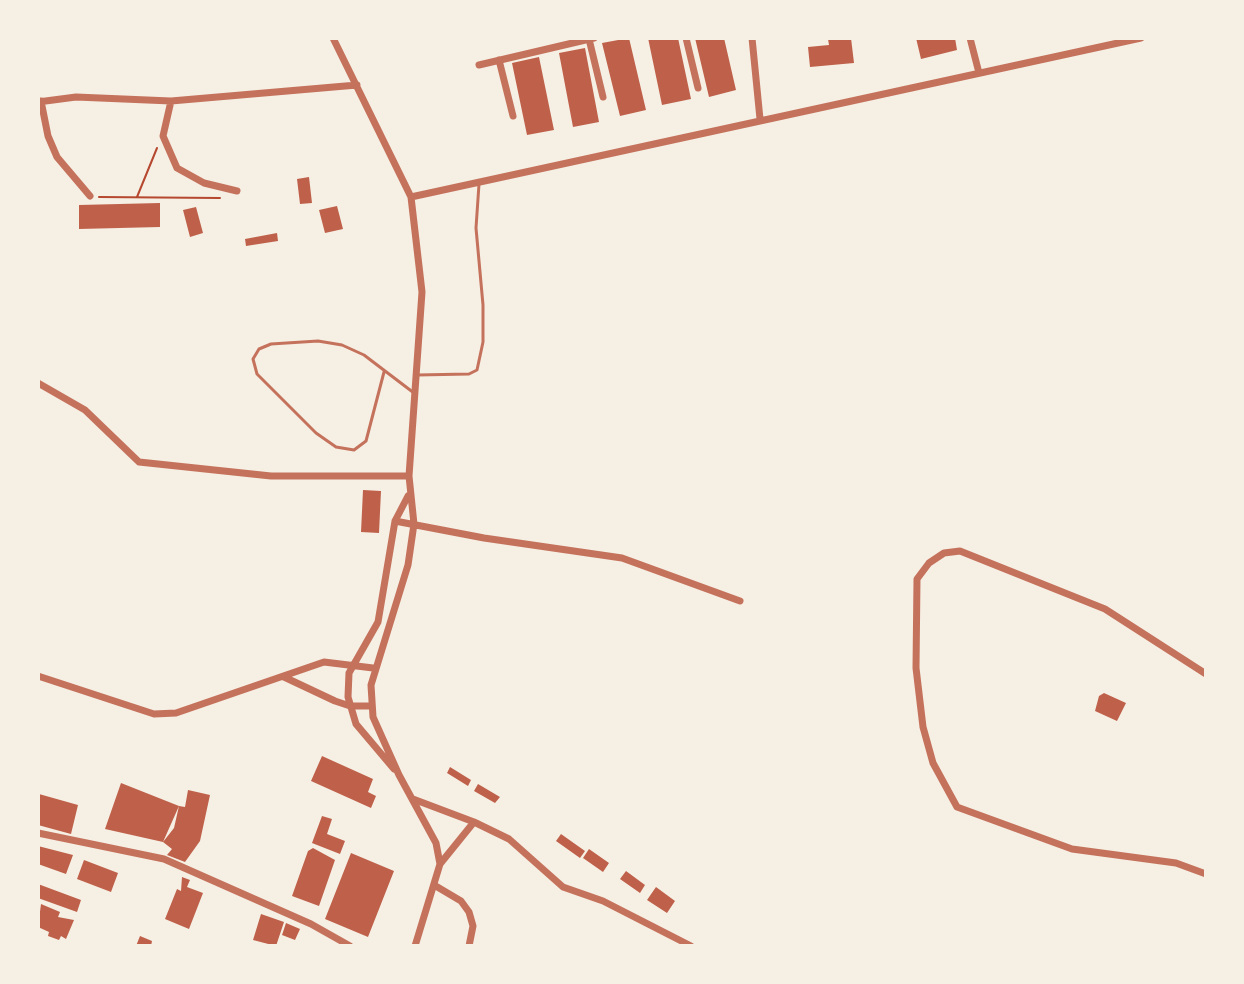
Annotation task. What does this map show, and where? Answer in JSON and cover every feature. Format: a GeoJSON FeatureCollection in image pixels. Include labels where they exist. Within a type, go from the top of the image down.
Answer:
{"type":"FeatureCollection","features":[{"type":"Feature","properties":{"kind":"street"},"geometry":{"type":"LineString","coordinates":[[333,38],[411,197],[422,292],[408,496],[414,524],[408,565],[373,668],[372,706],[373,717],[399,775],[430,827],[440,864]]}},
{"type":"Feature","properties":{"kind":"street"},"geometry":{"type":"LineString","coordinates":[[686,38],[698,88]]}},
{"type":"Feature","properties":{"kind":"street"},"geometry":{"type":"LineString","coordinates":[[752,38],[760,119]]}},
{"type":"Feature","properties":{"kind":"street"},"geometry":{"type":"LineString","coordinates":[[970,38],[979,73]]}},
{"type":"Feature","properties":{"kind":"street"},"geometry":{"type":"LineString","coordinates":[[411,197],[1141,38]]}},
{"type":"Feature","properties":{"kind":"street"},"geometry":{"type":"LineString","coordinates":[[479,65],[592,39],[603,97]]}},
{"type":"Feature","properties":{"kind":"street"},"geometry":{"type":"LineString","coordinates":[[499,60],[513,116]]}},
{"type":"Feature","properties":{"kind":"street"},"geometry":{"type":"LineString","coordinates":[[90,196],[57,157],[40,102],[76,97],[171,101],[357,85]]}},
{"type":"Feature","properties":{"kind":"street"},"geometry":{"type":"LineString","coordinates":[[171,101],[163,136],[169,157],[187,176],[237,191]]}},
{"type":"Feature","properties":{"kind":"street"},"geometry":{"type":"LineString","coordinates":[[38,383],[85,410],[139,462],[271,476],[409,476]]}},
{"type":"Feature","properties":{"kind":"street"},"geometry":{"type":"LineString","coordinates":[[399,775],[356,724],[349,706],[349,673],[366,649],[384,598],[395,521],[408,496]]}},
{"type":"Feature","properties":{"kind":"street"},"geometry":{"type":"LineString","coordinates":[[395,521],[484,538],[622,558],[740,601]]}},
{"type":"Feature","properties":{"kind":"street"},"geometry":{"type":"LineString","coordinates":[[1206,674],[1105,609],[960,551],[936,558],[917,579],[916,668],[923,727],[933,763],[957,807],[1072,849],[1176,863],[1206,874]]}},
{"type":"Feature","properties":{"kind":"street"},"geometry":{"type":"LineString","coordinates":[[384,598],[396,599]]}},
{"type":"Feature","properties":{"kind":"street"},"geometry":{"type":"LineString","coordinates":[[38,676],[154,714],[176,713],[324,662],[373,668]]}},
{"type":"Feature","properties":{"kind":"street"},"geometry":{"type":"LineString","coordinates":[[284,677],[349,706],[372,706]]}},
{"type":"Feature","properties":{"kind":"street"},"geometry":{"type":"LineString","coordinates":[[413,799],[509,839],[563,887],[603,901],[691,946]]}},
{"type":"Feature","properties":{"kind":"street"},"geometry":{"type":"LineString","coordinates":[[415,946],[440,864],[474,822]]}},
{"type":"Feature","properties":{"kind":"street"},"geometry":{"type":"LineString","coordinates":[[38,833],[164,859],[311,924],[350,946]]}},
{"type":"Feature","properties":{"kind":"street"},"geometry":{"type":"LineString","coordinates":[[434,885],[461,901],[469,912],[473,926],[469,946]]}},
{"type":"Feature","properties":{"kind":"lane"},"geometry":{"type":"LineString","coordinates":[[417,375],[469,374],[477,370],[483,305],[476,228],[479,183]]}},
{"type":"Feature","properties":{"kind":"lane"},"geometry":{"type":"LineString","coordinates":[[384,372],[366,441],[354,450],[336,447],[316,433],[257,374],[253,359],[259,349],[271,344],[318,341],[342,345],[364,355],[417,395]]}},
{"type":"Feature","properties":{"kind":"path"},"geometry":{"type":"LineString","coordinates":[[136,199],[163,136]]}},
{"type":"Feature","properties":{"kind":"path"},"geometry":{"type":"LineString","coordinates":[[90,196],[222,198],[237,191]]}},
{"type":"Feature","properties":{"kind":"building"},"geometry":{"type":"Polygon","coordinates":[[[629,38],[646,110],[620,116],[602,43],[629,38]]]}},
{"type":"Feature","properties":{"kind":"building"},"geometry":{"type":"Polygon","coordinates":[[[648,38],[678,38],[691,99],[662,105],[648,38]]]}},
{"type":"Feature","properties":{"kind":"building"},"geometry":{"type":"Polygon","coordinates":[[[695,38],[724,38],[736,90],[709,97],[695,38]]]}},
{"type":"Feature","properties":{"kind":"building"},"geometry":{"type":"Polygon","coordinates":[[[851,38],[854,63],[810,67],[808,47],[829,45],[828,39],[851,38]]]}},
{"type":"Feature","properties":{"kind":"building"},"geometry":{"type":"Polygon","coordinates":[[[916,38],[955,38],[957,50],[921,59],[916,38]]]}},
{"type":"Feature","properties":{"kind":"building"},"geometry":{"type":"Polygon","coordinates":[[[585,48],[599,122],[573,127],[559,53],[585,48]]]}},
{"type":"Feature","properties":{"kind":"building"},"geometry":{"type":"Polygon","coordinates":[[[539,57],[554,130],[527,135],[512,63],[539,57]]]}},
{"type":"Feature","properties":{"kind":"building"},"geometry":{"type":"Polygon","coordinates":[[[309,177],[312,203],[300,204],[297,179],[309,177]]]}},
{"type":"Feature","properties":{"kind":"building"},"geometry":{"type":"Polygon","coordinates":[[[160,203],[160,227],[79,229],[79,205],[160,203]]]}},
{"type":"Feature","properties":{"kind":"building"},"geometry":{"type":"Polygon","coordinates":[[[337,206],[343,229],[325,233],[319,210],[337,206]]]}},
{"type":"Feature","properties":{"kind":"building"},"geometry":{"type":"Polygon","coordinates":[[[196,207],[203,233],[190,237],[183,210],[196,207]]]}},
{"type":"Feature","properties":{"kind":"building"},"geometry":{"type":"Polygon","coordinates":[[[277,233],[278,241],[246,246],[245,239],[277,233]]]}},
{"type":"Feature","properties":{"kind":"building"},"geometry":{"type":"Polygon","coordinates":[[[363,490],[381,491],[379,533],[361,532],[363,490]]]}},
{"type":"Feature","properties":{"kind":"building"},"geometry":{"type":"Polygon","coordinates":[[[1104,693],[1126,703],[1117,721],[1095,711],[1099,696],[1104,693]]]}},
{"type":"Feature","properties":{"kind":"building"},"geometry":{"type":"Polygon","coordinates":[[[322,756],[373,779],[368,792],[376,796],[371,808],[311,781],[322,756]]]}},
{"type":"Feature","properties":{"kind":"building"},"geometry":{"type":"Polygon","coordinates":[[[450,767],[471,780],[468,786],[447,773],[450,767]]]}},
{"type":"Feature","properties":{"kind":"building"},"geometry":{"type":"Polygon","coordinates":[[[121,783],[179,806],[163,842],[105,829],[121,783]]]}},
{"type":"Feature","properties":{"kind":"building"},"geometry":{"type":"Polygon","coordinates":[[[478,784],[500,797],[495,803],[474,791],[478,784]]]}},
{"type":"Feature","properties":{"kind":"building"},"geometry":{"type":"Polygon","coordinates":[[[188,790],[210,795],[200,841],[185,862],[167,855],[172,849],[163,842],[174,828],[179,806],[185,807],[188,790]]]}},
{"type":"Feature","properties":{"kind":"building"},"geometry":{"type":"Polygon","coordinates":[[[39,794],[78,805],[71,834],[38,825],[39,794]]]}},
{"type":"Feature","properties":{"kind":"building"},"geometry":{"type":"Polygon","coordinates":[[[322,816],[332,819],[327,834],[345,841],[340,854],[312,843],[322,816]]]}},
{"type":"Feature","properties":{"kind":"building"},"geometry":{"type":"Polygon","coordinates":[[[561,834],[585,851],[580,858],[556,841],[561,834]]]}},
{"type":"Feature","properties":{"kind":"building"},"geometry":{"type":"Polygon","coordinates":[[[38,846],[73,855],[66,874],[38,864],[38,846]]]}},
{"type":"Feature","properties":{"kind":"building"},"geometry":{"type":"Polygon","coordinates":[[[313,848],[335,860],[319,906],[292,896],[308,851],[313,848]]]}},
{"type":"Feature","properties":{"kind":"building"},"geometry":{"type":"Polygon","coordinates":[[[589,849],[609,863],[603,872],[583,858],[589,849]]]}},
{"type":"Feature","properties":{"kind":"building"},"geometry":{"type":"Polygon","coordinates":[[[351,853],[394,871],[368,937],[325,919],[351,853]]]}},
{"type":"Feature","properties":{"kind":"building"},"geometry":{"type":"Polygon","coordinates":[[[84,860],[118,873],[111,892],[77,879],[84,860]]]}},
{"type":"Feature","properties":{"kind":"building"},"geometry":{"type":"Polygon","coordinates":[[[626,871],[645,885],[640,893],[620,879],[626,871]]]}},
{"type":"Feature","properties":{"kind":"building"},"geometry":{"type":"Polygon","coordinates":[[[182,877],[190,880],[187,887],[203,893],[189,929],[165,919],[177,889],[181,891],[182,877]]]}},
{"type":"Feature","properties":{"kind":"building"},"geometry":{"type":"Polygon","coordinates":[[[38,884],[81,900],[77,912],[38,898],[38,884]]]}},
{"type":"Feature","properties":{"kind":"building"},"geometry":{"type":"Polygon","coordinates":[[[656,887],[675,901],[667,913],[647,900],[656,887]]]}},
{"type":"Feature","properties":{"kind":"building"},"geometry":{"type":"Polygon","coordinates":[[[41,904],[60,912],[58,917],[74,920],[66,939],[48,936],[49,932],[38,927],[41,904]]]}},
{"type":"Feature","properties":{"kind":"building"},"geometry":{"type":"Polygon","coordinates":[[[261,914],[284,922],[276,946],[253,940],[261,914]]]}},
{"type":"Feature","properties":{"kind":"building"},"geometry":{"type":"Polygon","coordinates":[[[286,923],[300,929],[295,940],[282,935],[286,923]]]}},
{"type":"Feature","properties":{"kind":"building"},"geometry":{"type":"Polygon","coordinates":[[[140,936],[152,941],[151,946],[136,946],[140,936]]]}}]}
